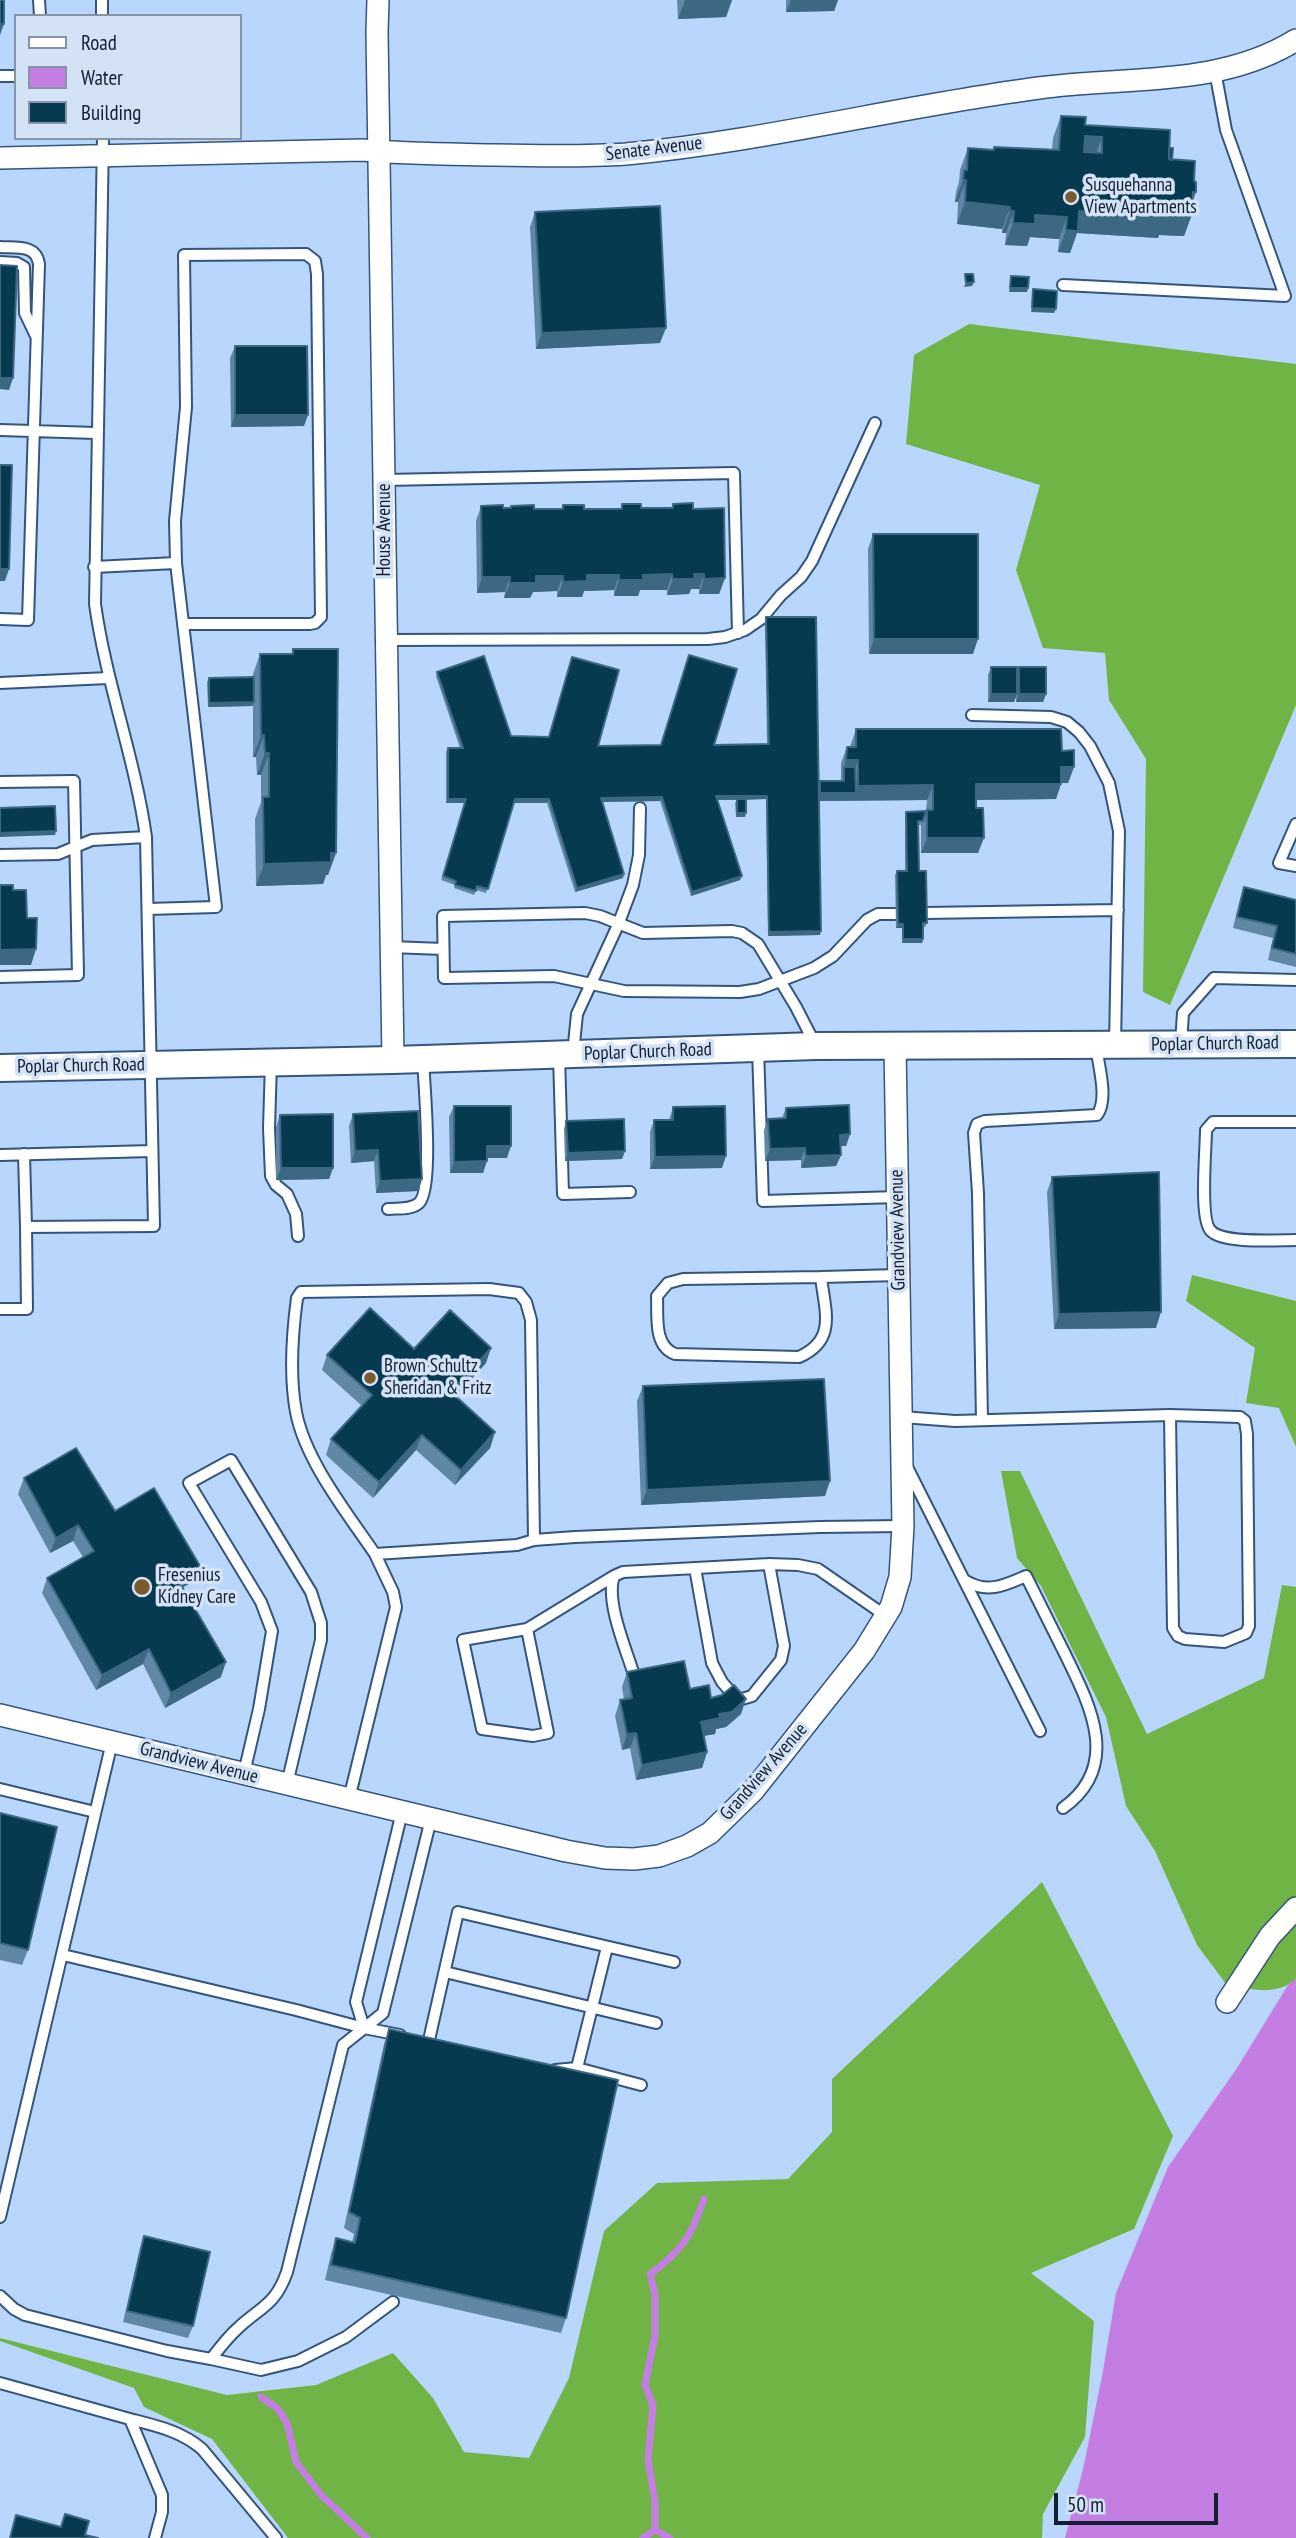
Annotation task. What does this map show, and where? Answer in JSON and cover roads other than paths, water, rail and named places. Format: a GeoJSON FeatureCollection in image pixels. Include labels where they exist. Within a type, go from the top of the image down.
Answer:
{"type":"FeatureCollection","features":[{"type":"Feature","properties":{"kind":"street","name":"House Avenue"},"geometry":{"type":"LineString","coordinates":[[378,0],[393,1060]]}},
{"type":"Feature","properties":{"kind":"street","name":"Senate Avenue"},"geometry":{"type":"LineString","coordinates":[[0,158],[103,147],[587,156],[628,153],[696,145],[1041,87],[1158,79],[1215,71],[1270,54],[1296,40]]}},
{"type":"Feature","properties":{"kind":"street","name":"Poplar Church Road"},"geometry":{"type":"LineString","coordinates":[[0,1068],[393,1060],[816,1046],[1296,1044]]}},
{"type":"Feature","properties":{"kind":"street","name":"Grandview Avenue"},"geometry":{"type":"LineString","coordinates":[[0,1715],[566,1851],[605,1858],[659,1856],[687,1846],[710,1833],[753,1791],[864,1651],[886,1616],[900,1577],[903,1459],[895,1046]]}},
{"type":"Feature","properties":{"kind":"street"},"geometry":{"type":"LineString","coordinates":[[1227,2002],[1270,1936],[1296,1908]]}},
{"type":"Feature","properties":{"kind":"lane"},"geometry":{"type":"LineString","coordinates":[[1063,285],[1285,296],[1226,130],[1215,71]]}},
{"type":"Feature","properties":{"kind":"lane"},"geometry":{"type":"LineString","coordinates":[[26,1227],[154,1226],[146,837],[140,794],[108,678],[94,604],[103,147]]}},
{"type":"Feature","properties":{"kind":"lane"},"geometry":{"type":"LineString","coordinates":[[0,247],[28,249],[38,256],[28,620],[0,619]]}},
{"type":"Feature","properties":{"kind":"lane"},"geometry":{"type":"LineString","coordinates":[[149,909],[216,907],[183,624],[176,562],[175,521],[186,407],[184,255],[306,254],[315,261],[317,274],[321,617],[310,624],[183,624]]}},
{"type":"Feature","properties":{"kind":"lane"},"geometry":{"type":"LineString","coordinates":[[0,262],[17,263],[24,267],[25,313],[37,338]]}},
{"type":"Feature","properties":{"kind":"lane"},"geometry":{"type":"LineString","coordinates":[[386,640],[696,639],[718,638],[738,633],[761,619],[807,569],[875,423]]}},
{"type":"Feature","properties":{"kind":"lane"},"geometry":{"type":"LineString","coordinates":[[0,430],[96,433]]}},
{"type":"Feature","properties":{"kind":"lane"},"geometry":{"type":"LineString","coordinates":[[384,480],[734,473],[738,633]]}},
{"type":"Feature","properties":{"kind":"lane"},"geometry":{"type":"LineString","coordinates":[[94,567],[176,562]]}},
{"type":"Feature","properties":{"kind":"lane"},"geometry":{"type":"LineString","coordinates":[[0,683],[108,678]]}},
{"type":"Feature","properties":{"kind":"lane"},"geometry":{"type":"LineString","coordinates":[[972,715],[1051,717],[1067,722],[1090,746],[1109,783],[1119,831],[1118,910],[1101,1110],[1097,1115],[985,1121],[977,1124],[974,1133],[978,1193],[982,1420]]}},
{"type":"Feature","properties":{"kind":"lane"},"geometry":{"type":"LineString","coordinates":[[0,782],[74,781],[78,962],[78,975],[0,976]]}},
{"type":"Feature","properties":{"kind":"lane"},"geometry":{"type":"LineString","coordinates":[[630,1192],[563,1194],[566,1054],[577,1014],[618,925],[636,871],[640,808]]}},
{"type":"Feature","properties":{"kind":"lane"},"geometry":{"type":"LineString","coordinates":[[1296,824],[1279,863],[1296,866]]}},
{"type":"Feature","properties":{"kind":"lane"},"geometry":{"type":"LineString","coordinates":[[0,855],[58,854],[92,840],[146,837]]}},
{"type":"Feature","properties":{"kind":"lane"},"geometry":{"type":"LineString","coordinates":[[925,913],[1118,910]]}},
{"type":"Feature","properties":{"kind":"lane"},"geometry":{"type":"LineString","coordinates":[[816,1046],[812,1035],[780,982],[758,944],[742,933],[643,933],[585,913],[443,916],[444,978],[554,976],[624,991],[740,992],[780,982],[823,963],[872,916],[896,914]]}},
{"type":"Feature","properties":{"kind":"lane"},"geometry":{"type":"LineString","coordinates":[[390,947],[443,949]]}},
{"type":"Feature","properties":{"kind":"lane"},"geometry":{"type":"LineString","coordinates":[[1181,1045],[1183,1013],[1214,978],[1296,980]]}},
{"type":"Feature","properties":{"kind":"lane"},"geometry":{"type":"LineString","coordinates":[[758,1048],[763,1201],[898,1197]]}},
{"type":"Feature","properties":{"kind":"lane"},"geometry":{"type":"LineString","coordinates":[[388,1209],[412,1208],[421,1202],[425,1194],[428,1172],[424,1059]]}},
{"type":"Feature","properties":{"kind":"lane"},"geometry":{"type":"LineString","coordinates":[[271,1062],[271,1176],[276,1185],[287,1194],[296,1214],[298,1236]]}},
{"type":"Feature","properties":{"kind":"lane"},"geometry":{"type":"LineString","coordinates":[[1296,1122],[1213,1122],[1206,1130],[1204,1219],[1212,1232],[1227,1238],[1296,1240]]}},
{"type":"Feature","properties":{"kind":"lane"},"geometry":{"type":"LineString","coordinates":[[0,1155],[152,1151]]}},
{"type":"Feature","properties":{"kind":"lane"},"geometry":{"type":"LineString","coordinates":[[0,1309],[27,1309],[24,1154]]}},
{"type":"Feature","properties":{"kind":"lane"},"geometry":{"type":"LineString","coordinates":[[821,1277],[826,1332],[821,1343],[812,1352],[799,1357],[675,1354],[663,1346],[659,1335],[657,1296],[668,1283],[683,1279],[899,1275]]}},
{"type":"Feature","properties":{"kind":"lane"},"geometry":{"type":"LineString","coordinates":[[349,1799],[396,1607],[393,1592],[375,1554],[323,1475],[304,1439],[296,1411],[291,1341],[297,1298],[301,1292],[489,1289],[519,1293],[526,1302],[531,1320],[534,1540]]}},
{"type":"Feature","properties":{"kind":"lane"},"geometry":{"type":"LineString","coordinates":[[902,1417],[955,1421],[1170,1415],[1240,1417],[1245,1421],[1247,1434],[1248,1626],[1246,1633],[1232,1641],[1185,1639],[1178,1636],[1173,1628],[1170,1415]]}},
{"type":"Feature","properties":{"kind":"lane"},"geometry":{"type":"LineString","coordinates":[[903,1459],[1040,1731]]}},
{"type":"Feature","properties":{"kind":"lane"},"geometry":{"type":"LineString","coordinates":[[244,1773],[259,1709],[272,1631],[261,1602],[189,1483],[230,1460],[311,1592],[321,1623],[321,1640],[286,1784]]}},
{"type":"Feature","properties":{"kind":"lane"},"geometry":{"type":"LineString","coordinates":[[375,1554],[517,1545],[534,1540],[575,1537],[903,1526]]}},
{"type":"Feature","properties":{"kind":"lane"},"geometry":{"type":"LineString","coordinates":[[695,1568],[712,1663],[735,1698],[742,1699],[752,1696],[781,1660],[784,1646],[769,1564]]}},
{"type":"Feature","properties":{"kind":"lane"},"geometry":{"type":"LineString","coordinates":[[527,1629],[548,1733],[533,1735],[482,1729],[463,1640],[527,1629],[623,1572],[769,1564],[798,1565],[818,1569],[886,1616]]}},
{"type":"Feature","properties":{"kind":"lane"},"geometry":{"type":"LineString","coordinates":[[614,1576],[611,1585],[617,1621],[634,1675]]}},
{"type":"Feature","properties":{"kind":"lane"},"geometry":{"type":"LineString","coordinates":[[966,1581],[976,1587],[989,1589],[1026,1576],[1088,1702],[1097,1745],[1095,1764],[1088,1783],[1078,1797],[1063,1808]]}},
{"type":"Feature","properties":{"kind":"lane"},"geometry":{"type":"LineString","coordinates":[[0,2217],[111,1742]]}},
{"type":"Feature","properties":{"kind":"lane"},"geometry":{"type":"LineString","coordinates":[[0,1789],[96,1812]]}},
{"type":"Feature","properties":{"kind":"lane"},"geometry":{"type":"LineString","coordinates":[[364,2028],[356,2002],[402,1812]]}},
{"type":"Feature","properties":{"kind":"lane"},"geometry":{"type":"LineString","coordinates":[[211,2359],[237,2329],[268,2306],[281,2289],[343,2045],[383,2013],[431,1819]]}},
{"type":"Feature","properties":{"kind":"lane"},"geometry":{"type":"LineString","coordinates":[[429,2040],[458,1912],[674,1962]]}},
{"type":"Feature","properties":{"kind":"lane"},"geometry":{"type":"LineString","coordinates":[[577,2068],[607,1947]]}},
{"type":"Feature","properties":{"kind":"lane"},"geometry":{"type":"LineString","coordinates":[[63,1955],[364,2028],[441,2043]]}},
{"type":"Feature","properties":{"kind":"lane"},"geometry":{"type":"LineString","coordinates":[[445,1972],[656,2023]]}},
{"type":"Feature","properties":{"kind":"lane"},"geometry":{"type":"LineString","coordinates":[[541,2067],[554,2070],[577,2068],[641,2085]]}},
{"type":"Feature","properties":{"kind":"lane"},"geometry":{"type":"LineString","coordinates":[[0,2296],[25,2315],[167,2351],[261,2370],[298,2361],[346,2337],[393,2302]]}},
{"type":"Feature","properties":{"kind":"lane"},"geometry":{"type":"LineString","coordinates":[[0,2383],[172,2430],[190,2438],[276,2538]]}},
{"type":"Feature","properties":{"kind":"lane"},"geometry":{"type":"LineString","coordinates":[[130,2419],[162,2495],[162,2512],[155,2538]]}},
{"type":"Feature","properties":{"kind":"water"},"geometry":{"type":"Polygon","coordinates":[[[1296,1979],[1296,2538],[1065,2538],[1084,2465],[1116,2293],[1168,2167],[1237,2068],[1288,1985],[1296,1979]]]}},
{"type":"Feature","properties":{"kind":"waterway"},"geometry":{"type":"LineString","coordinates":[[655,2530],[655,2502],[648,2459],[653,2405],[645,2385],[655,2336],[655,2294],[650,2274],[684,2242],[704,2199]]}},
{"type":"Feature","properties":{"kind":"waterway"},"geometry":{"type":"LineString","coordinates":[[261,2397],[277,2408],[287,2423],[296,2462],[321,2495],[367,2538]]}},
{"type":"Feature","properties":{"kind":"waterway"},"geometry":{"type":"LineString","coordinates":[[655,2530],[670,2538]]}},
{"type":"Feature","properties":{"kind":"waterway"},"geometry":{"type":"LineString","coordinates":[[643,2538],[655,2530]]}},
{"type":"Feature","properties":{"kind":"place","name":"Susquehanna View Apartments"},"geometry":{"type":"Point","coordinates":[1071,197]}},
{"type":"Feature","properties":{"kind":"place","name":"Brown Schultz Sheridan & Fritz"},"geometry":{"type":"Point","coordinates":[370,1378]}},
{"type":"Feature","properties":{"kind":"place","name":"Fresenius Kidney Care"},"geometry":{"type":"Point","coordinates":[142,1587]}}]}
